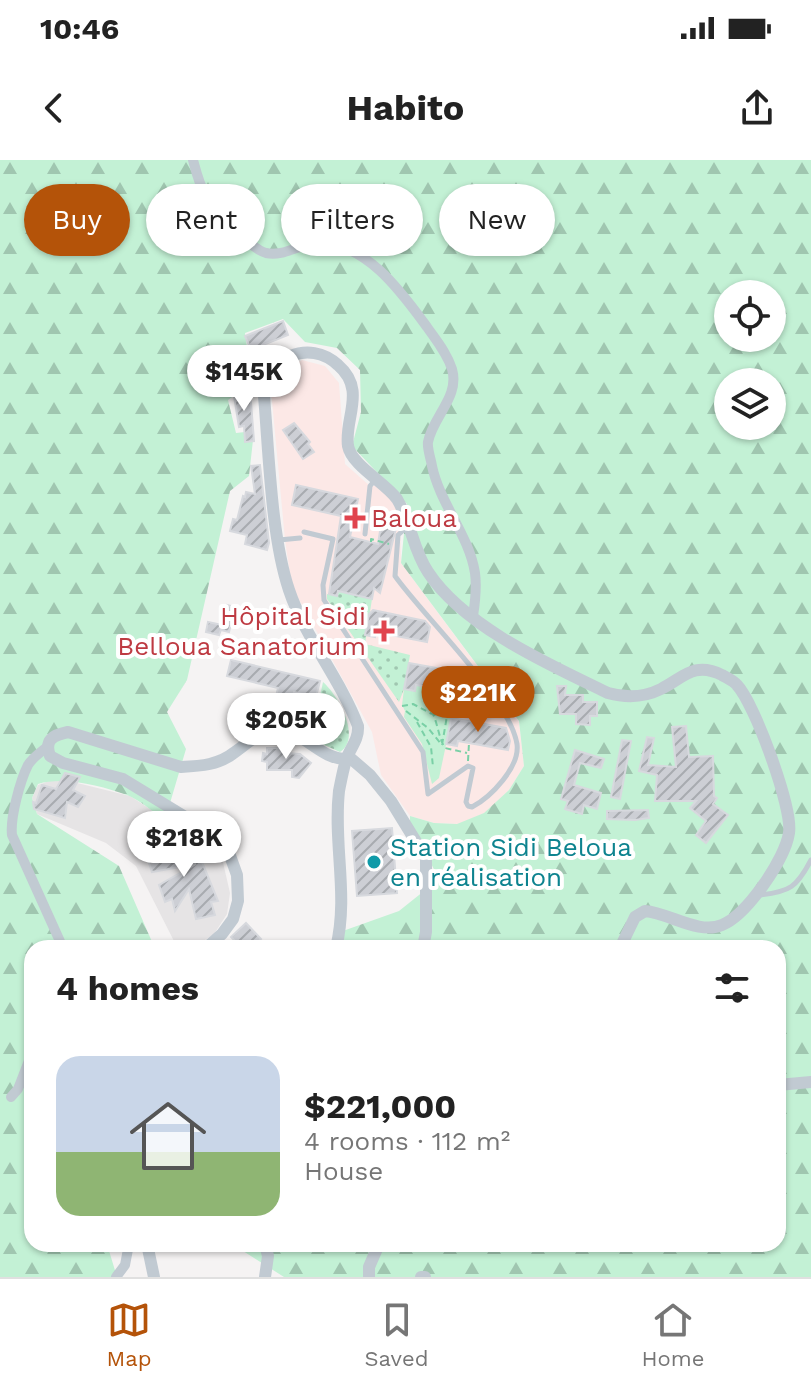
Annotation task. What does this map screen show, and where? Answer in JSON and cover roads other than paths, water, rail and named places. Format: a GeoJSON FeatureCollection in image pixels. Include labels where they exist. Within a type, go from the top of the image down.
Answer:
{"type":"FeatureCollection","features":[{"type":"Feature","properties":{"kind":"street"},"geometry":{"type":"LineString","coordinates":[[193,160],[206,197],[262,252],[276,254],[319,243],[338,246],[357,255],[387,278],[442,348],[454,380],[450,396],[428,443],[433,472],[446,508],[461,535],[475,573],[473,616]]}},
{"type":"Feature","properties":{"kind":"street"},"geometry":{"type":"LineString","coordinates":[[337,940],[343,907],[338,861],[339,791],[347,757],[359,733],[288,588],[279,540],[265,388],[271,371],[286,357],[303,352],[318,355],[338,365],[347,375],[353,405],[348,446],[375,479],[395,497],[428,573],[473,616],[517,647],[608,693],[624,697],[638,697],[662,689],[691,671],[719,673],[736,683],[758,722],[790,816],[789,834],[764,886],[731,920],[714,927],[694,925],[645,911],[635,917],[624,940]]}},
{"type":"Feature","properties":{"kind":"street"},"geometry":{"type":"LineString","coordinates":[[301,705],[310,711],[308,741]]}},
{"type":"Feature","properties":{"kind":"street"},"geometry":{"type":"LineString","coordinates":[[59,940],[12,835],[11,825],[29,763],[47,747],[49,740],[68,732],[181,767],[220,762],[266,732],[291,731],[335,759],[347,757],[370,775],[391,801],[426,858],[424,940]]}},
{"type":"Feature","properties":{"kind":"street"},"geometry":{"type":"LineString","coordinates":[[47,747],[50,756],[63,763],[123,779],[210,832],[228,850],[237,875],[238,901],[228,927],[214,940]]}},
{"type":"Feature","properties":{"kind":"street"},"geometry":{"type":"LineString","coordinates":[[11,1097],[24,1075]]}},
{"type":"Feature","properties":{"kind":"street"},"geometry":{"type":"LineString","coordinates":[[786,1084],[811,1082]]}},
{"type":"Feature","properties":{"kind":"street"},"geometry":{"type":"LineString","coordinates":[[116,1277],[125,1265],[127,1252]]}},
{"type":"Feature","properties":{"kind":"street"},"geometry":{"type":"LineString","coordinates":[[149,1252],[154,1277]]}},
{"type":"Feature","properties":{"kind":"street"},"geometry":{"type":"LineString","coordinates":[[265,1277],[267,1252]]}},
{"type":"Feature","properties":{"kind":"street"},"geometry":{"type":"LineString","coordinates":[[369,1277],[369,1267],[376,1252]]}},
{"type":"Feature","properties":{"kind":"lane"},"geometry":{"type":"LineString","coordinates":[[365,534],[370,486],[375,479]]}},
{"type":"Feature","properties":{"kind":"lane"},"geometry":{"type":"LineString","coordinates":[[279,540],[302,535],[333,539],[323,585],[324,600],[423,752],[428,794],[436,792],[468,766],[473,768],[473,774],[466,802],[472,807],[494,789],[511,768],[517,746],[512,727],[491,695],[395,576],[398,535],[409,526]]}},
{"type":"Feature","properties":{"kind":"lane"},"geometry":{"type":"LineString","coordinates":[[754,896],[779,893],[796,885],[811,860]]}},
{"type":"Feature","properties":{"kind":"place","name":"Baloua"},"geometry":{"type":"Point","coordinates":[355,518]}},
{"type":"Feature","properties":{"kind":"place","name":"Hôpital Sidi Belloua Sanatorium"},"geometry":{"type":"Point","coordinates":[384,631]}},
{"type":"Feature","properties":{"kind":"place","name":"Station Sidi Beloua en réalisation"},"geometry":{"type":"Point","coordinates":[374,862]}}]}
